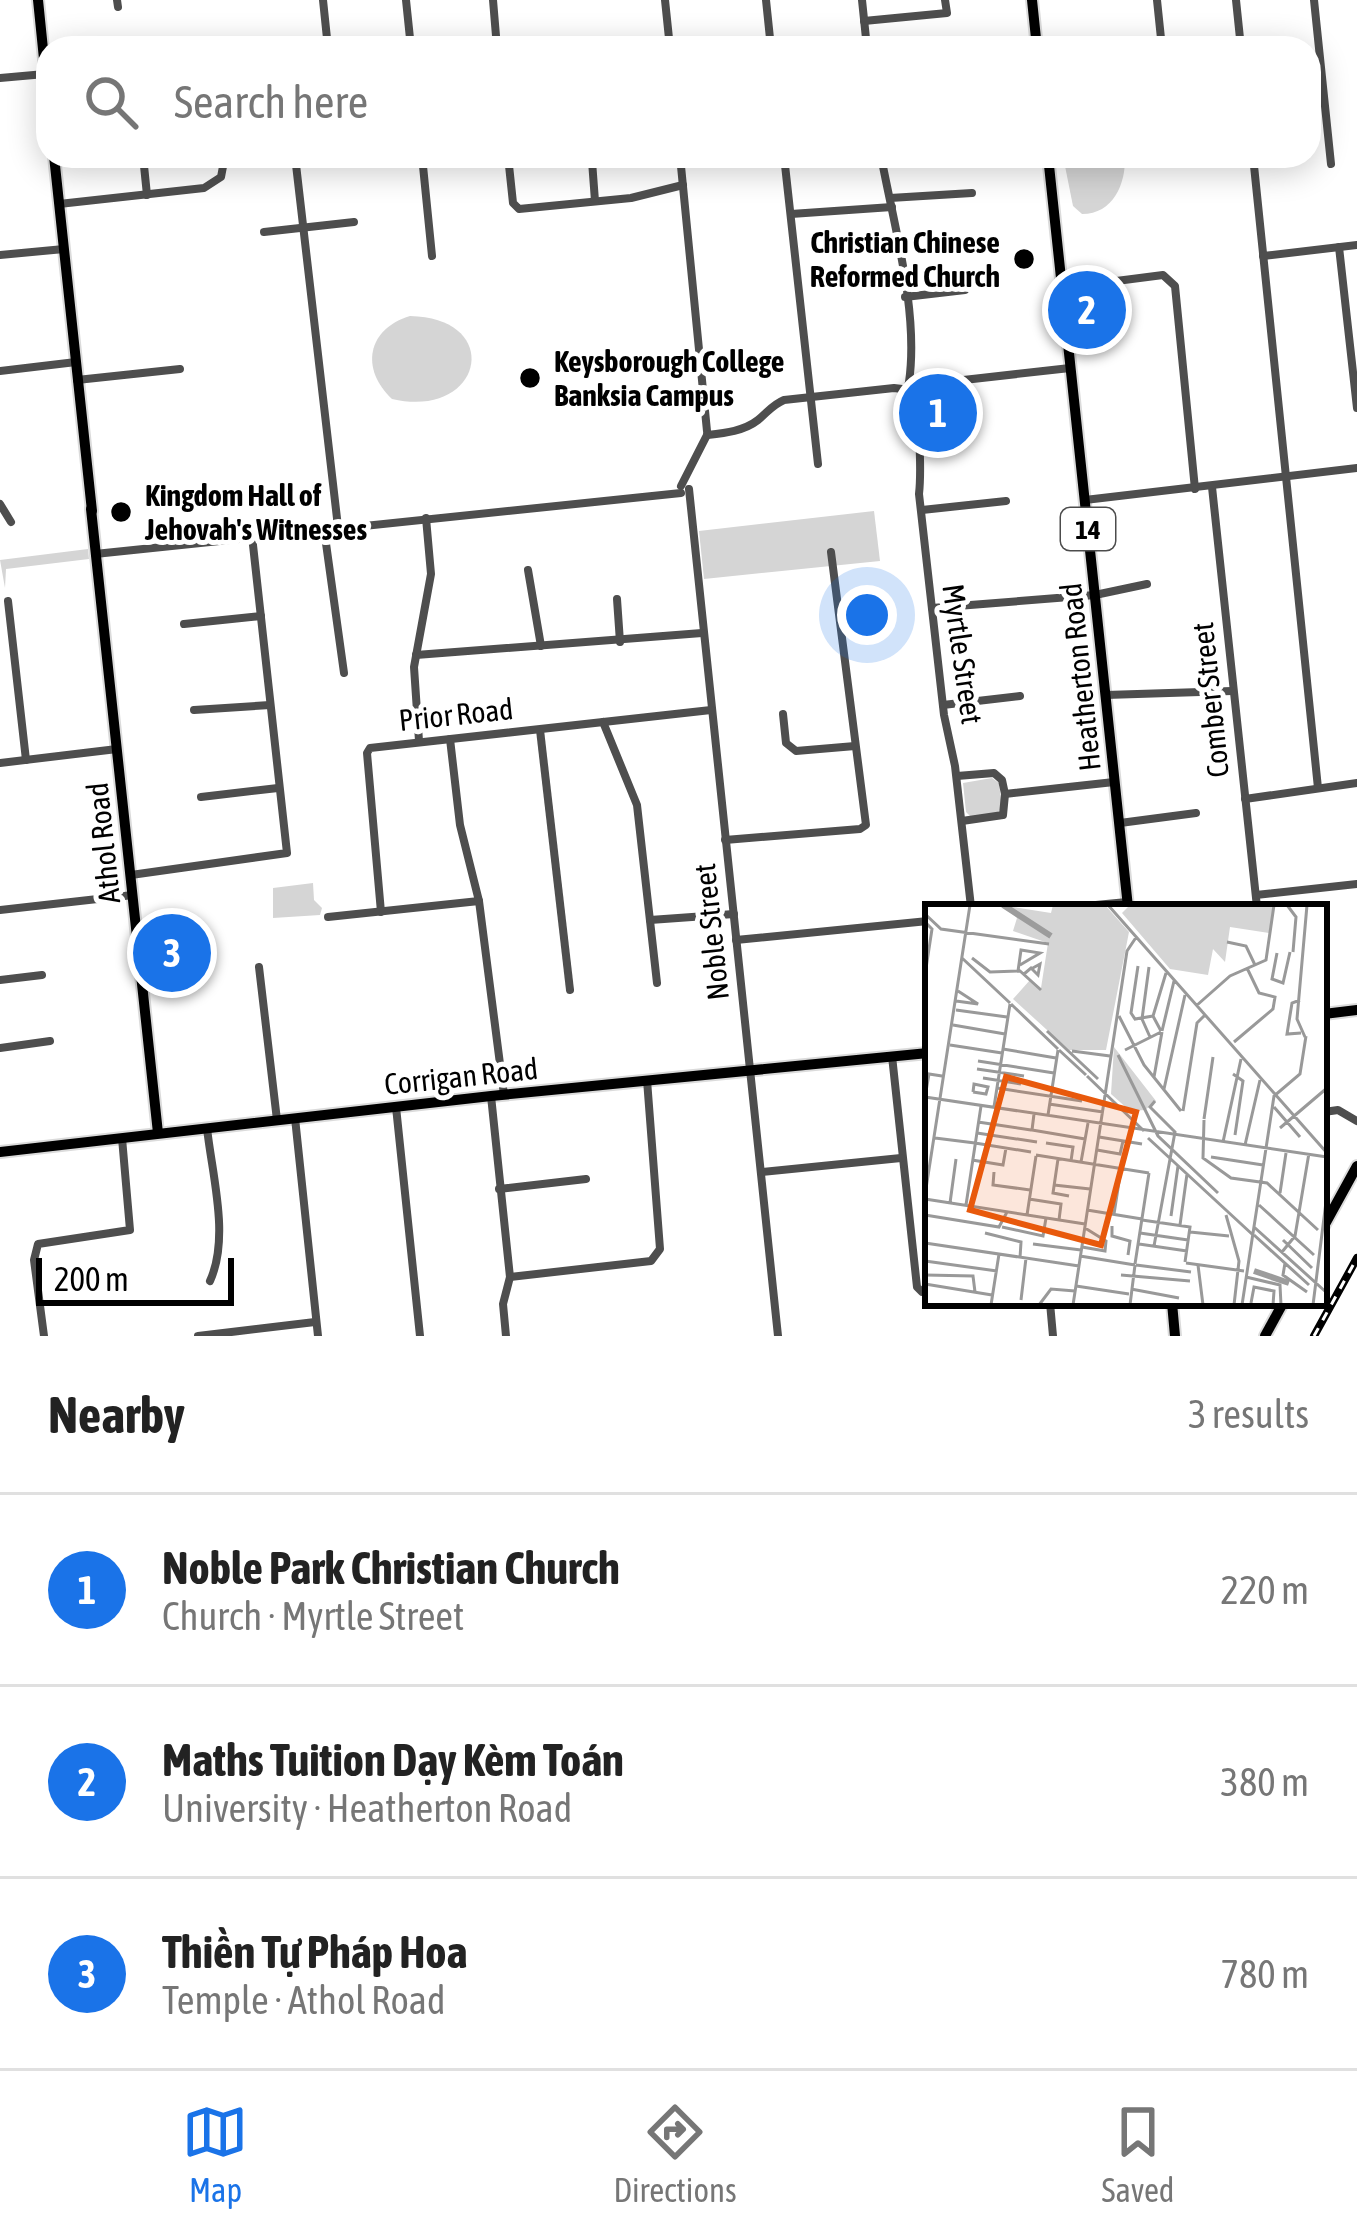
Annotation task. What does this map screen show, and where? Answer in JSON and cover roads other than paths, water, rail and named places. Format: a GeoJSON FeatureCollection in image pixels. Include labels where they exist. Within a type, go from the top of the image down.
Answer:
{"type":"FeatureCollection","features":[{"type":"Feature","properties":{"kind":"main road"},"geometry":{"type":"LineString","coordinates":[[38,0],[42,36]]}},
{"type":"Feature","properties":{"kind":"main road"},"geometry":{"type":"LineString","coordinates":[[1032,0],[1036,36]]}},
{"type":"Feature","properties":{"kind":"main road","name":"Athol Road"},"geometry":{"type":"LineString","coordinates":[[55,168],[158,1133]]}},
{"type":"Feature","properties":{"kind":"main road","name":"Heatherton Road"},"geometry":{"type":"LineString","coordinates":[[1049,168],[1128,904]]}},
{"type":"Feature","properties":{"kind":"main road"},"geometry":{"type":"LineString","coordinates":[[1327,1013],[1357,1010]]}},
{"type":"Feature","properties":{"kind":"main road","name":"Corrigan Road"},"geometry":{"type":"LineString","coordinates":[[0,1152],[497,1095],[925,1053]]}},
{"type":"Feature","properties":{"kind":"main road"},"geometry":{"type":"LineString","coordinates":[[1327,1221],[1357,1166]]}},
{"type":"Feature","properties":{"kind":"main road"},"geometry":{"type":"LineString","coordinates":[[1172,1306],[1175,1336]]}},
{"type":"Feature","properties":{"kind":"main road"},"geometry":{"type":"LineString","coordinates":[[1265,1336],[1281,1306]]}},
{"type":"Feature","properties":{"kind":"street"},"geometry":{"type":"LineString","coordinates":[[322,0],[326,36]]}},
{"type":"Feature","properties":{"kind":"street"},"geometry":{"type":"LineString","coordinates":[[406,0],[410,36]]}},
{"type":"Feature","properties":{"kind":"street"},"geometry":{"type":"LineString","coordinates":[[494,0],[496,36]]}},
{"type":"Feature","properties":{"kind":"street"},"geometry":{"type":"LineString","coordinates":[[665,0],[669,36]]}},
{"type":"Feature","properties":{"kind":"street"},"geometry":{"type":"LineString","coordinates":[[766,0],[770,36]]}},
{"type":"Feature","properties":{"kind":"street"},"geometry":{"type":"LineString","coordinates":[[862,0],[866,36]]}},
{"type":"Feature","properties":{"kind":"street"},"geometry":{"type":"LineString","coordinates":[[864,21],[947,13],[945,0]]}},
{"type":"Feature","properties":{"kind":"street"},"geometry":{"type":"LineString","coordinates":[[1157,0],[1161,36]]}},
{"type":"Feature","properties":{"kind":"street"},"geometry":{"type":"LineString","coordinates":[[1236,0],[1240,36]]}},
{"type":"Feature","properties":{"kind":"street"},"geometry":{"type":"LineString","coordinates":[[1313,0],[1317,36]]}},
{"type":"Feature","properties":{"kind":"street"},"geometry":{"type":"LineString","coordinates":[[1321,73],[1331,164]]}},
{"type":"Feature","properties":{"kind":"street"},"geometry":{"type":"LineString","coordinates":[[0,78],[36,75]]}},
{"type":"Feature","properties":{"kind":"street"},"geometry":{"type":"LineString","coordinates":[[144,168],[147,195]]}},
{"type":"Feature","properties":{"kind":"street"},"geometry":{"type":"LineString","coordinates":[[59,204],[209,186],[224,168]]}},
{"type":"Feature","properties":{"kind":"street"},"geometry":{"type":"LineString","coordinates":[[296,168],[338,527]]}},
{"type":"Feature","properties":{"kind":"street"},"geometry":{"type":"LineString","coordinates":[[423,168],[432,256]]}},
{"type":"Feature","properties":{"kind":"street"},"geometry":{"type":"LineString","coordinates":[[509,168],[513,203],[520,208],[631,198],[683,185]]}},
{"type":"Feature","properties":{"kind":"street"},"geometry":{"type":"LineString","coordinates":[[593,168],[595,201]]}},
{"type":"Feature","properties":{"kind":"street"},"geometry":{"type":"LineString","coordinates":[[96,554],[684,490],[709,433],[681,168]]}},
{"type":"Feature","properties":{"kind":"street"},"geometry":{"type":"LineString","coordinates":[[785,168],[818,464]]}},
{"type":"Feature","properties":{"kind":"street","name":"Myrtle Street"},"geometry":{"type":"LineString","coordinates":[[884,168],[905,297],[923,459],[919,494],[971,904]]}},
{"type":"Feature","properties":{"kind":"street"},"geometry":{"type":"LineString","coordinates":[[1253,168],[1318,788]]}},
{"type":"Feature","properties":{"kind":"street"},"geometry":{"type":"LineString","coordinates":[[791,214],[972,193]]}},
{"type":"Feature","properties":{"kind":"street"},"geometry":{"type":"LineString","coordinates":[[264,232],[354,222]]}},
{"type":"Feature","properties":{"kind":"street"},"geometry":{"type":"LineString","coordinates":[[1263,256],[1357,245]]}},
{"type":"Feature","properties":{"kind":"street"},"geometry":{"type":"LineString","coordinates":[[1339,247],[1357,408]]}},
{"type":"Feature","properties":{"kind":"street"},"geometry":{"type":"LineString","coordinates":[[0,255],[64,249]]}},
{"type":"Feature","properties":{"kind":"street"},"geometry":{"type":"LineString","coordinates":[[1062,288],[1163,275],[1170,278],[1175,286],[1195,489]]}},
{"type":"Feature","properties":{"kind":"street"},"geometry":{"type":"LineString","coordinates":[[905,297],[965,290]]}},
{"type":"Feature","properties":{"kind":"street"},"geometry":{"type":"LineString","coordinates":[[0,371],[76,362]]}},
{"type":"Feature","properties":{"kind":"street"},"geometry":{"type":"LineString","coordinates":[[709,433],[754,423],[778,403],[1072,368]]}},
{"type":"Feature","properties":{"kind":"street"},"geometry":{"type":"LineString","coordinates":[[77,380],[180,369]]}},
{"type":"Feature","properties":{"kind":"street"},"geometry":{"type":"LineString","coordinates":[[1085,500],[1357,468]]}},
{"type":"Feature","properties":{"kind":"street","name":"Comber Street"},"geometry":{"type":"LineString","coordinates":[[1212,487],[1257,904]]}},
{"type":"Feature","properties":{"kind":"street","name":"Noble Street"},"geometry":{"type":"LineString","coordinates":[[684,490],[778,1336]]}},
{"type":"Feature","properties":{"kind":"street"},"geometry":{"type":"LineString","coordinates":[[922,510],[1006,501]]}},
{"type":"Feature","properties":{"kind":"street"},"geometry":{"type":"LineString","coordinates":[[0,504],[11,522]]}},
{"type":"Feature","properties":{"kind":"street"},"geometry":{"type":"LineString","coordinates":[[418,741],[416,655],[430,574],[426,518]]}},
{"type":"Feature","properties":{"kind":"street"},"geometry":{"type":"LineString","coordinates":[[324,529],[344,674]]}},
{"type":"Feature","properties":{"kind":"street"},"geometry":{"type":"LineString","coordinates":[[131,875],[287,854],[252,536]]}},
{"type":"Feature","properties":{"kind":"street"},"geometry":{"type":"LineString","coordinates":[[725,840],[866,825],[831,553]]}},
{"type":"Feature","properties":{"kind":"street"},"geometry":{"type":"LineString","coordinates":[[528,570],[541,646]]}},
{"type":"Feature","properties":{"kind":"street"},"geometry":{"type":"LineString","coordinates":[[932,608],[1095,595],[1147,584]]}},
{"type":"Feature","properties":{"kind":"street"},"geometry":{"type":"LineString","coordinates":[[617,598],[620,642]]}},
{"type":"Feature","properties":{"kind":"street"},"geometry":{"type":"LineString","coordinates":[[8,601],[26,760]]}},
{"type":"Feature","properties":{"kind":"street"},"geometry":{"type":"LineString","coordinates":[[184,624],[261,616]]}},
{"type":"Feature","properties":{"kind":"street"},"geometry":{"type":"LineString","coordinates":[[416,655],[703,633]]}},
{"type":"Feature","properties":{"kind":"street"},"geometry":{"type":"LineString","coordinates":[[1106,695],[1232,691]]}},
{"type":"Feature","properties":{"kind":"street"},"geometry":{"type":"LineString","coordinates":[[943,706],[1020,696]]}},
{"type":"Feature","properties":{"kind":"street"},"geometry":{"type":"LineString","coordinates":[[194,710],[271,704]]}},
{"type":"Feature","properties":{"kind":"street","name":"Prior Road"},"geometry":{"type":"LineString","coordinates":[[381,912],[368,753],[377,746],[711,710]]}},
{"type":"Feature","properties":{"kind":"street"},"geometry":{"type":"LineString","coordinates":[[783,714],[786,743],[796,751],[855,746]]}},
{"type":"Feature","properties":{"kind":"street"},"geometry":{"type":"LineString","coordinates":[[603,721],[637,805],[657,982]]}},
{"type":"Feature","properties":{"kind":"street"},"geometry":{"type":"LineString","coordinates":[[540,730],[570,990]]}},
{"type":"Feature","properties":{"kind":"street"},"geometry":{"type":"LineString","coordinates":[[450,739],[460,825],[479,901],[497,1095],[499,1189],[510,1277],[503,1304],[506,1336]]}},
{"type":"Feature","properties":{"kind":"street"},"geometry":{"type":"LineString","coordinates":[[0,763],[117,749]]}},
{"type":"Feature","properties":{"kind":"street"},"geometry":{"type":"LineString","coordinates":[[957,776],[994,773],[1003,780],[1005,794],[1003,815],[962,821]]}},
{"type":"Feature","properties":{"kind":"street"},"geometry":{"type":"LineString","coordinates":[[1005,794],[1116,782]]}},
{"type":"Feature","properties":{"kind":"street"},"geometry":{"type":"LineString","coordinates":[[1245,799],[1357,783]]}},
{"type":"Feature","properties":{"kind":"street"},"geometry":{"type":"LineString","coordinates":[[201,797],[278,788]]}},
{"type":"Feature","properties":{"kind":"street"},"geometry":{"type":"LineString","coordinates":[[1120,823],[1196,813]]}},
{"type":"Feature","properties":{"kind":"street"},"geometry":{"type":"LineString","coordinates":[[1256,895],[1357,884]]}},
{"type":"Feature","properties":{"kind":"street"},"geometry":{"type":"LineString","coordinates":[[0,910],[133,895]]}},
{"type":"Feature","properties":{"kind":"street"},"geometry":{"type":"LineString","coordinates":[[328,917],[479,901]]}},
{"type":"Feature","properties":{"kind":"street"},"geometry":{"type":"LineString","coordinates":[[650,920],[734,914]]}},
{"type":"Feature","properties":{"kind":"street"},"geometry":{"type":"LineString","coordinates":[[736,940],[925,921]]}},
{"type":"Feature","properties":{"kind":"street"},"geometry":{"type":"LineString","coordinates":[[259,967],[277,1120]]}},
{"type":"Feature","properties":{"kind":"street"},"geometry":{"type":"LineString","coordinates":[[0,980],[42,975]]}},
{"type":"Feature","properties":{"kind":"street"},"geometry":{"type":"LineString","coordinates":[[0,1048],[50,1041]]}},
{"type":"Feature","properties":{"kind":"street"},"geometry":{"type":"LineString","coordinates":[[892,1056],[917,1287],[925,1292]]}},
{"type":"Feature","properties":{"kind":"street"},"geometry":{"type":"LineString","coordinates":[[510,1277],[651,1261],[657,1256],[647,1080]]}},
{"type":"Feature","properties":{"kind":"street"},"geometry":{"type":"LineString","coordinates":[[396,1107],[420,1336]]}},
{"type":"Feature","properties":{"kind":"street"},"geometry":{"type":"LineString","coordinates":[[1327,1112],[1338,1110],[1357,1120]]}},
{"type":"Feature","properties":{"kind":"street"},"geometry":{"type":"LineString","coordinates":[[295,1118],[317,1336]]}},
{"type":"Feature","properties":{"kind":"street"},"geometry":{"type":"LineString","coordinates":[[207,1128],[219,1250],[210,1281]]}},
{"type":"Feature","properties":{"kind":"street"},"geometry":{"type":"LineString","coordinates":[[44,1336],[34,1260],[38,1244],[133,1232],[122,1138]]}},
{"type":"Feature","properties":{"kind":"street"},"geometry":{"type":"LineString","coordinates":[[761,1172],[901,1159]]}},
{"type":"Feature","properties":{"kind":"street"},"geometry":{"type":"LineString","coordinates":[[499,1189],[586,1179]]}},
{"type":"Feature","properties":{"kind":"street"},"geometry":{"type":"LineString","coordinates":[[1050,1306],[1053,1336]]}},
{"type":"Feature","properties":{"kind":"street"},"geometry":{"type":"LineString","coordinates":[[197,1336],[316,1322]]}},
{"type":"Feature","properties":{"kind":"railway"},"geometry":{"type":"LineString","coordinates":[[1314,1336],[1357,1258]]}},
{"type":"Feature","properties":{"kind":"place","name":"Christian Chinese Reformed Church"},"geometry":{"type":"Point","coordinates":[1024,259]}},
{"type":"Feature","properties":{"kind":"place","name":"Maths Tuition Dạy Kèm Toán"},"geometry":{"type":"Point","coordinates":[1087,310]}},
{"type":"Feature","properties":{"kind":"place","name":"Keysborough College Banksia Campus"},"geometry":{"type":"Point","coordinates":[530,378]}},
{"type":"Feature","properties":{"kind":"place","name":"Noble Park Christian Church"},"geometry":{"type":"Point","coordinates":[938,413]}},
{"type":"Feature","properties":{"kind":"place","name":"Kingdom Hall of Jehovah's Witnesses"},"geometry":{"type":"Point","coordinates":[121,512]}},
{"type":"Feature","properties":{"kind":"place","name":"Thiền Tự Pháp Hoa"},"geometry":{"type":"Point","coordinates":[172,953]}}]}
